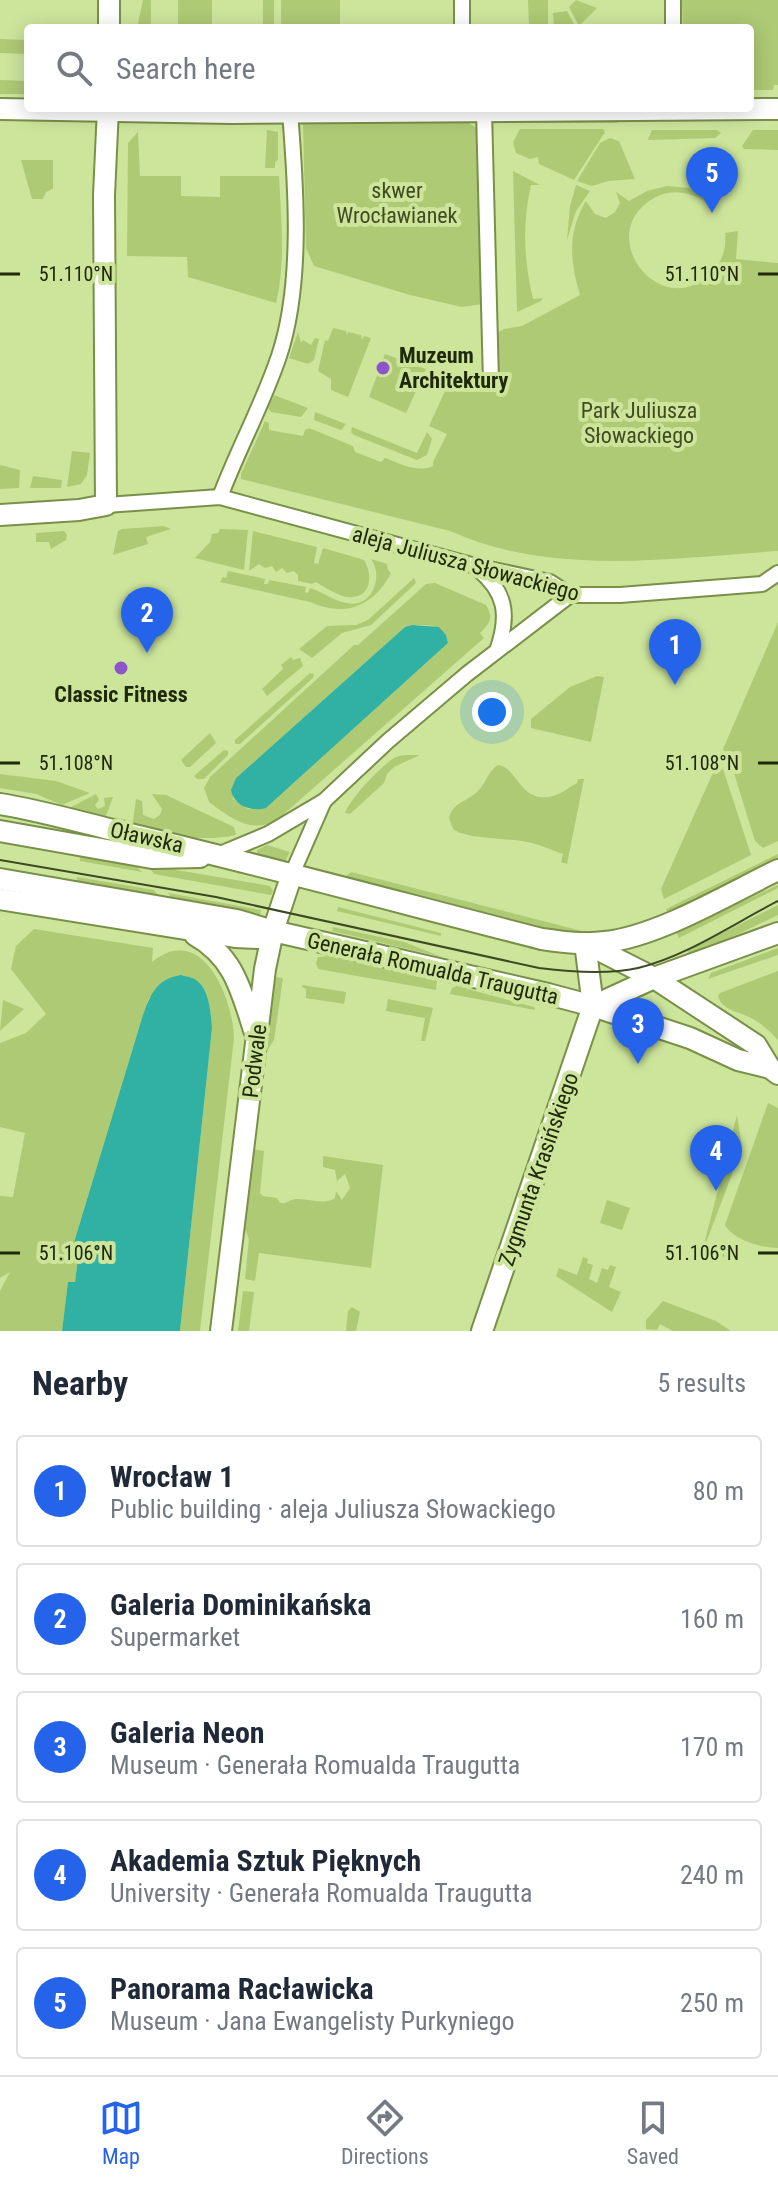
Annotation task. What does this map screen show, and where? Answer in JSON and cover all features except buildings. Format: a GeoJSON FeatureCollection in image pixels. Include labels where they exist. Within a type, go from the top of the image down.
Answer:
{"type":"FeatureCollection","features":[{"type":"Feature","properties":{"kind":"main road"},"geometry":{"type":"LineString","coordinates":[[109,0],[109,24]]}},
{"type":"Feature","properties":{"kind":"main road"},"geometry":{"type":"LineString","coordinates":[[0,109],[24,109]]}},
{"type":"Feature","properties":{"kind":"main road"},"geometry":{"type":"LineString","coordinates":[[754,109],[778,109]]}},
{"type":"Feature","properties":{"kind":"main road"},"geometry":{"type":"LineString","coordinates":[[0,515],[79,510],[106,505],[104,195],[108,112]]}},
{"type":"Feature","properties":{"kind":"main road","name":"Oławska"},"geometry":{"type":"LineString","coordinates":[[0,804],[48,812],[292,874]]}},
{"type":"Feature","properties":{"kind":"main road"},"geometry":{"type":"LineString","coordinates":[[0,831],[152,858],[179,859],[220,854]]}},
{"type":"Feature","properties":{"kind":"main road"},"geometry":{"type":"LineString","coordinates":[[585,943],[616,941],[658,926],[778,870]]}},
{"type":"Feature","properties":{"kind":"main road","name":"Podwale"},"geometry":{"type":"LineString","coordinates":[[221,1331],[267,959],[292,874]]}},
{"type":"Feature","properties":{"kind":"main road","name":"Generała Romualda Traugutta"},"geometry":{"type":"LineString","coordinates":[[292,874],[542,939],[585,943],[654,978],[756,1045],[774,1071]]}},
{"type":"Feature","properties":{"kind":"main road","name":"Generała Romualda Traugutta"},"geometry":{"type":"LineString","coordinates":[[0,879],[237,920],[593,1006],[690,1038],[738,1060],[774,1071]]}},
{"type":"Feature","properties":{"kind":"main road"},"geometry":{"type":"LineString","coordinates":[[0,899],[250,938],[259,938],[273,931]]}},
{"type":"Feature","properties":{"kind":"main road"},"geometry":{"type":"LineString","coordinates":[[181,928],[223,955],[241,989],[257,1040]]}},
{"type":"Feature","properties":{"kind":"main road"},"geometry":{"type":"LineString","coordinates":[[593,1006],[654,978],[778,933]]}},
{"type":"Feature","properties":{"kind":"main road","name":"Generała Romualda Traugutta"},"geometry":{"type":"LineString","coordinates":[[585,943],[593,1006]]}},
{"type":"Feature","properties":{"kind":"main road","name":"Zygmunta Krasińskiego"},"geometry":{"type":"LineString","coordinates":[[482,1331],[593,1006]]}},
{"type":"Feature","properties":{"kind":"street"},"geometry":{"type":"LineString","coordinates":[[462,0],[462,24]]}},
{"type":"Feature","properties":{"kind":"street"},"geometry":{"type":"LineString","coordinates":[[673,0],[673,24]]}},
{"type":"Feature","properties":{"kind":"street"},"geometry":{"type":"LineString","coordinates":[[220,497],[279,357],[287,330],[295,273],[290,112]]}},
{"type":"Feature","properties":{"kind":"street"},"geometry":{"type":"LineString","coordinates":[[470,112],[491,382]]}},
{"type":"Feature","properties":{"kind":"street","name":"aleja Juliusza Słowackiego"},"geometry":{"type":"LineString","coordinates":[[106,505],[220,497],[475,566],[550,582],[570,595],[620,595],[762,584],[778,573]]}},
{"type":"Feature","properties":{"kind":"street"},"geometry":{"type":"LineString","coordinates":[[475,566],[496,586],[502,601],[502,635],[498,648]]}},
{"type":"Feature","properties":{"kind":"street","name":"Podwale"},"geometry":{"type":"LineString","coordinates":[[220,854],[268,834],[324,801],[388,741],[498,648],[570,595]]}},
{"type":"Feature","properties":{"kind":"street","name":"Podwale"},"geometry":{"type":"LineString","coordinates":[[292,874],[324,801]]}},
{"type":"Feature","properties":{"kind":"green space"},"geometry":{"type":"Polygon","coordinates":[[[143,0],[151,0],[151,24],[138,24],[143,0]]]}},
{"type":"Feature","properties":{"kind":"green space"},"geometry":{"type":"Polygon","coordinates":[[[178,0],[212,0],[212,24],[178,24],[178,0]]]}},
{"type":"Feature","properties":{"kind":"green space"},"geometry":{"type":"Polygon","coordinates":[[[263,0],[274,0],[274,24],[263,24],[263,0]]]}},
{"type":"Feature","properties":{"kind":"green space"},"geometry":{"type":"Polygon","coordinates":[[[281,0],[340,0],[340,24],[281,24],[281,0]]]}},
{"type":"Feature","properties":{"kind":"green space"},"geometry":{"type":"Polygon","coordinates":[[[528,0],[548,0],[548,24],[529,24],[528,0]]]}},
{"type":"Feature","properties":{"kind":"green space"},"geometry":{"type":"Polygon","coordinates":[[[576,0],[597,8],[578,24],[569,7],[576,0]]]}},
{"type":"Feature","properties":{"kind":"green space"},"geometry":{"type":"Polygon","coordinates":[[[682,0],[778,0],[778,85],[774,85],[773,90],[754,90],[754,24],[683,24],[682,0]]]}},
{"type":"Feature","properties":{"kind":"green space"},"geometry":{"type":"Polygon","coordinates":[[[567,11],[574,24],[554,24],[553,13],[567,11]]]}},
{"type":"Feature","properties":{"kind":"green space"},"geometry":{"type":"Polygon","coordinates":[[[0,39],[24,40],[24,54],[0,53],[0,39]]]}},
{"type":"Feature","properties":{"kind":"green space"},"geometry":{"type":"Polygon","coordinates":[[[0,80],[24,81],[24,94],[0,94],[0,80]]]}},
{"type":"Feature","properties":{"kind":"green space","name":"skwer Wrocławianek"},"geometry":{"type":"Polygon","coordinates":[[[462,119],[478,129],[483,304],[462,307],[314,266],[306,248],[303,124],[309,121],[462,119]]]}},
{"type":"Feature","properties":{"kind":"green space"},"geometry":{"type":"Polygon","coordinates":[[[519,119],[610,119],[619,123],[519,123],[519,119]]]}},
{"type":"Feature","properties":{"kind":"green space"},"geometry":{"type":"Polygon","coordinates":[[[520,129],[603,129],[605,132],[574,180],[539,164],[538,157],[530,159],[516,153],[513,142],[520,129]]]}},
{"type":"Feature","properties":{"kind":"green space"},"geometry":{"type":"Polygon","coordinates":[[[267,130],[278,132],[275,168],[265,168],[267,130]]]}},
{"type":"Feature","properties":{"kind":"green space"},"geometry":{"type":"Polygon","coordinates":[[[652,130],[717,130],[721,133],[715,138],[648,140],[652,130]]]}},
{"type":"Feature","properties":{"kind":"green space"},"geometry":{"type":"Polygon","coordinates":[[[753,130],[778,130],[778,150],[744,149],[742,146],[753,130]]]}},
{"type":"Feature","properties":{"kind":"green space"},"geometry":{"type":"Polygon","coordinates":[[[138,132],[140,176],[181,176],[181,196],[220,197],[220,176],[279,176],[282,256],[276,303],[188,277],[187,257],[127,256],[128,143],[138,132]]]}},
{"type":"Feature","properties":{"kind":"green space"},"geometry":{"type":"Polygon","coordinates":[[[610,138],[619,141],[635,179],[592,186],[577,181],[600,143],[610,138]]]}},
{"type":"Feature","properties":{"kind":"green space"},"geometry":{"type":"Polygon","coordinates":[[[21,160],[53,160],[53,189],[46,192],[43,199],[32,199],[21,160]]]}},
{"type":"Feature","properties":{"kind":"green space"},"geometry":{"type":"Polygon","coordinates":[[[513,171],[540,185],[531,185],[525,242],[533,299],[543,298],[517,312],[513,171]]]}},
{"type":"Feature","properties":{"kind":"green space"},"geometry":{"type":"Polygon","coordinates":[[[576,185],[590,191],[576,211],[567,240],[570,206],[576,185]]]}},
{"type":"Feature","properties":{"kind":"green space","name":"Park Juliusza Słowackiego"},"geometry":{"type":"Polygon","coordinates":[[[667,186],[689,188],[710,196],[706,202],[687,194],[667,193],[654,198],[637,213],[630,231],[631,250],[639,267],[652,280],[669,287],[689,287],[708,276],[716,267],[722,257],[725,233],[738,231],[736,259],[778,263],[778,551],[612,561],[529,555],[450,531],[241,479],[265,421],[269,423],[269,430],[303,436],[309,428],[353,446],[355,452],[381,462],[385,458],[415,468],[433,466],[447,434],[429,426],[452,376],[473,384],[495,384],[497,333],[522,326],[580,295],[572,247],[576,224],[586,201],[595,214],[606,218],[615,212],[620,203],[612,189],[629,201],[647,191],[667,186]]]}},
{"type":"Feature","properties":{"kind":"green space"},"geometry":{"type":"Polygon","coordinates":[[[333,328],[346,331],[347,335],[348,332],[361,335],[362,340],[364,336],[371,338],[348,397],[331,390],[331,379],[318,371],[325,340],[328,341],[333,328]]]}},
{"type":"Feature","properties":{"kind":"green space"},"geometry":{"type":"Polygon","coordinates":[[[298,332],[301,343],[303,340],[311,345],[315,338],[319,339],[314,360],[308,364],[289,358],[298,332]]]}},
{"type":"Feature","properties":{"kind":"green space"},"geometry":{"type":"Polygon","coordinates":[[[385,354],[426,369],[406,413],[369,397],[385,354]]]}},
{"type":"Feature","properties":{"kind":"green space"},"geometry":{"type":"Polygon","coordinates":[[[274,395],[308,408],[301,417],[271,412],[268,408],[274,395]]]}},
{"type":"Feature","properties":{"kind":"green space"},"geometry":{"type":"Polygon","coordinates":[[[315,412],[346,424],[341,430],[314,420],[315,412]]]}},
{"type":"Feature","properties":{"kind":"green space"},"geometry":{"type":"Polygon","coordinates":[[[352,427],[417,453],[427,432],[432,439],[427,455],[417,460],[354,435],[352,427]]]}},
{"type":"Feature","properties":{"kind":"green space"},"geometry":{"type":"Polygon","coordinates":[[[72,451],[90,453],[87,475],[81,484],[67,487],[72,451]]]}},
{"type":"Feature","properties":{"kind":"green space"},"geometry":{"type":"Polygon","coordinates":[[[0,465],[20,470],[19,488],[0,489],[0,465]]]}},
{"type":"Feature","properties":{"kind":"green space"},"geometry":{"type":"Polygon","coordinates":[[[33,476],[62,480],[61,488],[30,488],[33,476]]]}},
{"type":"Feature","properties":{"kind":"green space"},"geometry":{"type":"Polygon","coordinates":[[[164,526],[171,529],[146,537],[148,544],[113,555],[118,531],[164,526]]]}},
{"type":"Feature","properties":{"kind":"green space"},"geometry":{"type":"Polygon","coordinates":[[[220,529],[248,530],[244,570],[195,558],[210,542],[212,534],[220,529]]]}},
{"type":"Feature","properties":{"kind":"green space"},"geometry":{"type":"Polygon","coordinates":[[[64,531],[66,540],[51,549],[49,542],[36,542],[36,533],[64,531]]]}},
{"type":"Feature","properties":{"kind":"green space"},"geometry":{"type":"Polygon","coordinates":[[[253,531],[317,547],[314,563],[318,564],[323,548],[364,560],[369,576],[368,587],[360,595],[349,597],[316,582],[298,581],[294,571],[287,573],[282,568],[276,572],[272,566],[265,568],[259,564],[249,571],[253,531]]]}},
{"type":"Feature","properties":{"kind":"green space"},"geometry":{"type":"Polygon","coordinates":[[[371,559],[387,564],[391,573],[376,594],[347,609],[323,607],[220,582],[223,577],[226,578],[228,571],[265,579],[264,584],[268,584],[269,580],[306,587],[305,592],[308,593],[310,588],[356,604],[369,596],[376,582],[375,566],[371,559]]]}},
{"type":"Feature","properties":{"kind":"green space"},"geometry":{"type":"Polygon","coordinates":[[[414,578],[416,583],[371,625],[342,633],[312,658],[299,649],[327,626],[356,625],[368,620],[414,578]]]}},
{"type":"Feature","properties":{"kind":"green space"},"geometry":{"type":"Polygon","coordinates":[[[435,583],[486,605],[490,617],[480,633],[484,638],[277,820],[259,825],[242,823],[209,802],[204,788],[210,777],[354,645],[358,645],[426,584],[435,583]],[[412,625],[405,627],[236,778],[233,799],[248,809],[266,808],[448,643],[439,629],[412,625]]]}},
{"type":"Feature","properties":{"kind":"green space"},"geometry":{"type":"Polygon","coordinates":[[[778,622],[778,841],[763,848],[755,841],[730,760],[723,749],[778,622]]]}},
{"type":"Feature","properties":{"kind":"green space"},"geometry":{"type":"Polygon","coordinates":[[[291,657],[293,660],[300,658],[303,666],[267,696],[262,689],[291,657]]]}},
{"type":"Feature","properties":{"kind":"green space"},"geometry":{"type":"Polygon","coordinates":[[[310,673],[314,674],[313,678],[240,744],[235,744],[235,740],[310,673]]]}},
{"type":"Feature","properties":{"kind":"green space"},"geometry":{"type":"Polygon","coordinates":[[[597,676],[604,677],[591,742],[531,728],[531,719],[570,687],[597,676]]]}},
{"type":"Feature","properties":{"kind":"green space"},"geometry":{"type":"Polygon","coordinates":[[[210,733],[216,743],[190,767],[186,767],[181,760],[210,733]]]}},
{"type":"Feature","properties":{"kind":"green space"},"geometry":{"type":"Polygon","coordinates":[[[224,750],[228,751],[228,755],[204,779],[194,776],[224,750]]]}},
{"type":"Feature","properties":{"kind":"green space"},"geometry":{"type":"Polygon","coordinates":[[[420,755],[394,767],[384,783],[350,814],[345,813],[359,792],[388,762],[400,756],[420,755]]]}},
{"type":"Feature","properties":{"kind":"green space"},"geometry":{"type":"Polygon","coordinates":[[[498,765],[535,796],[556,795],[577,783],[578,779],[584,779],[567,864],[561,862],[563,854],[536,844],[467,835],[453,829],[449,818],[451,813],[457,805],[478,791],[498,765]]]}},
{"type":"Feature","properties":{"kind":"green space"},"geometry":{"type":"Polygon","coordinates":[[[716,766],[723,769],[751,855],[664,899],[661,889],[716,766]]]}},
{"type":"Feature","properties":{"kind":"green space"},"geometry":{"type":"Polygon","coordinates":[[[0,774],[56,781],[90,793],[62,805],[36,794],[0,788],[0,774]]]}},
{"type":"Feature","properties":{"kind":"green space"},"geometry":{"type":"Polygon","coordinates":[[[96,794],[99,800],[95,805],[98,809],[105,806],[104,798],[113,797],[106,816],[133,821],[136,799],[142,801],[143,815],[154,819],[162,809],[152,794],[166,795],[234,827],[236,835],[217,838],[177,836],[81,813],[71,807],[96,794]]]}},
{"type":"Feature","properties":{"kind":"green space"},"geometry":{"type":"Polygon","coordinates":[[[267,845],[290,852],[285,861],[257,855],[257,850],[267,845]]]}},
{"type":"Feature","properties":{"kind":"green space"},"geometry":{"type":"Polygon","coordinates":[[[778,854],[778,860],[668,912],[666,909],[778,854]]]}},
{"type":"Feature","properties":{"kind":"green space"},"geometry":{"type":"Polygon","coordinates":[[[80,855],[133,862],[142,872],[80,861],[80,855]]]}},
{"type":"Feature","properties":{"kind":"green space"},"geometry":{"type":"Polygon","coordinates":[[[147,865],[270,886],[273,891],[271,895],[154,874],[147,865]]]}},
{"type":"Feature","properties":{"kind":"green space"},"geometry":{"type":"Polygon","coordinates":[[[351,872],[588,932],[555,930],[344,878],[351,872]]]}},
{"type":"Feature","properties":{"kind":"green space"},"geometry":{"type":"Polygon","coordinates":[[[77,877],[154,890],[160,898],[76,883],[77,877]]]}},
{"type":"Feature","properties":{"kind":"green space"},"geometry":{"type":"Polygon","coordinates":[[[778,885],[778,888],[679,938],[676,932],[778,885]]]}},
{"type":"Feature","properties":{"kind":"green space"},"geometry":{"type":"Polygon","coordinates":[[[168,893],[261,910],[260,916],[173,900],[168,893]]]}},
{"type":"Feature","properties":{"kind":"green space"},"geometry":{"type":"Polygon","coordinates":[[[778,905],[778,915],[690,957],[687,951],[778,905]]]}},
{"type":"Feature","properties":{"kind":"green space"},"geometry":{"type":"Polygon","coordinates":[[[338,907],[441,933],[441,936],[337,911],[338,907]]]}},
{"type":"Feature","properties":{"kind":"green space"},"geometry":{"type":"Polygon","coordinates":[[[333,927],[404,942],[442,957],[332,931],[333,927]]]}},
{"type":"Feature","properties":{"kind":"green space"},"geometry":{"type":"Polygon","coordinates":[[[34,929],[153,948],[152,962],[170,952],[186,951],[200,957],[221,986],[228,1003],[234,1038],[200,1331],[180,1331],[212,1028],[202,989],[192,978],[181,977],[149,998],[142,1018],[75,1239],[72,1258],[78,1259],[75,1282],[68,1283],[62,1331],[0,1331],[0,1291],[10,1272],[0,1278],[0,1196],[13,1197],[25,1133],[0,1127],[0,1043],[26,1033],[46,1014],[11,969],[16,946],[34,929]]]}},
{"type":"Feature","properties":{"kind":"green space"},"geometry":{"type":"Polygon","coordinates":[[[778,948],[778,955],[708,979],[711,973],[778,948]]]}},
{"type":"Feature","properties":{"kind":"green space"},"geometry":{"type":"Polygon","coordinates":[[[329,956],[437,981],[436,990],[318,969],[318,957],[329,956]]]}},
{"type":"Feature","properties":{"kind":"green space"},"geometry":{"type":"Polygon","coordinates":[[[778,971],[778,1040],[758,1022],[727,1008],[718,996],[778,971]]]}},
{"type":"Feature","properties":{"kind":"green space"},"geometry":{"type":"Polygon","coordinates":[[[274,977],[283,978],[274,1040],[263,1057],[274,977]]]}},
{"type":"Feature","properties":{"kind":"green space"},"geometry":{"type":"Polygon","coordinates":[[[302,985],[346,992],[344,1004],[306,998],[306,989],[302,985]]]}},
{"type":"Feature","properties":{"kind":"green space"},"geometry":{"type":"Polygon","coordinates":[[[457,986],[534,1007],[535,1010],[450,994],[452,988],[457,986]]]}},
{"type":"Feature","properties":{"kind":"green space"},"geometry":{"type":"Polygon","coordinates":[[[388,999],[433,1008],[425,1041],[421,1041],[425,1018],[386,1011],[388,999]]]}},
{"type":"Feature","properties":{"kind":"green space"},"geometry":{"type":"Polygon","coordinates":[[[3,1000],[24,1009],[0,1031],[3,1000]]]}},
{"type":"Feature","properties":{"kind":"green space"},"geometry":{"type":"Polygon","coordinates":[[[768,1103],[778,1108],[778,1248],[748,1242],[734,1235],[725,1225],[768,1103]]]}},
{"type":"Feature","properties":{"kind":"green space"},"geometry":{"type":"Polygon","coordinates":[[[737,1115],[742,1148],[701,1256],[737,1115]]]}},
{"type":"Feature","properties":{"kind":"green space"},"geometry":{"type":"Polygon","coordinates":[[[254,1149],[264,1151],[260,1193],[277,1198],[280,1203],[296,1199],[326,1201],[335,1198],[336,1191],[342,1200],[350,1188],[345,1174],[337,1181],[335,1170],[323,1167],[323,1156],[383,1165],[371,1268],[259,1253],[255,1281],[245,1279],[249,1239],[244,1227],[254,1149]]]}},
{"type":"Feature","properties":{"kind":"green space"},"geometry":{"type":"Polygon","coordinates":[[[607,1200],[630,1208],[622,1230],[600,1223],[607,1200]]]}},
{"type":"Feature","properties":{"kind":"green space"},"geometry":{"type":"Polygon","coordinates":[[[723,1243],[736,1248],[737,1255],[730,1260],[717,1254],[716,1246],[723,1243]]]}},
{"type":"Feature","properties":{"kind":"green space"},"geometry":{"type":"Polygon","coordinates":[[[583,1257],[593,1265],[589,1279],[597,1283],[602,1268],[608,1270],[610,1265],[616,1267],[609,1287],[621,1292],[612,1312],[556,1276],[559,1268],[577,1275],[583,1257]]]}},
{"type":"Feature","properties":{"kind":"green space"},"geometry":{"type":"Polygon","coordinates":[[[243,1291],[254,1292],[249,1331],[238,1331],[243,1291]]]}},
{"type":"Feature","properties":{"kind":"green space"},"geometry":{"type":"Polygon","coordinates":[[[663,1301],[716,1321],[731,1331],[673,1331],[660,1324],[657,1330],[646,1329],[646,1320],[663,1301]]]}},
{"type":"Feature","properties":{"kind":"green space"},"geometry":{"type":"Polygon","coordinates":[[[352,1307],[360,1312],[356,1331],[346,1331],[348,1311],[352,1307]]]}},
{"type":"Feature","properties":{"kind":"water"},"geometry":{"type":"Polygon","coordinates":[[[405,627],[439,627],[448,643],[266,808],[249,808],[239,804],[231,790],[236,778],[405,627]]]}},
{"type":"Feature","properties":{"kind":"water"},"geometry":{"type":"Polygon","coordinates":[[[181,975],[198,981],[202,986],[208,1000],[212,1028],[180,1331],[62,1331],[68,1282],[75,1282],[78,1259],[71,1258],[75,1239],[142,1018],[155,989],[165,980],[181,975]]]}},
{"type":"Feature","properties":{"kind":"tram line"},"geometry":{"type":"LineString","coordinates":[[0,860],[216,897],[539,968],[576,972],[626,970],[656,963],[692,948],[778,901]]}},
{"type":"Feature","properties":{"kind":"place","name":"Panorama Racławicka"},"geometry":{"type":"Point","coordinates":[712,213]}},
{"type":"Feature","properties":{"kind":"place","name":"Muzeum Architektury"},"geometry":{"type":"Point","coordinates":[383,368]}},
{"type":"Feature","properties":{"kind":"place","name":"Galeria Dominikańska"},"geometry":{"type":"Point","coordinates":[147,653]}},
{"type":"Feature","properties":{"kind":"place","name":"Classic Fitness"},"geometry":{"type":"Point","coordinates":[121,668]}},
{"type":"Feature","properties":{"kind":"place","name":"Wrocław 1"},"geometry":{"type":"Point","coordinates":[675,685]}},
{"type":"Feature","properties":{"kind":"place","name":"Galeria Neon"},"geometry":{"type":"Point","coordinates":[638,1064]}},
{"type":"Feature","properties":{"kind":"place","name":"Akademia Sztuk Pięknych"},"geometry":{"type":"Point","coordinates":[716,1191]}}]}
